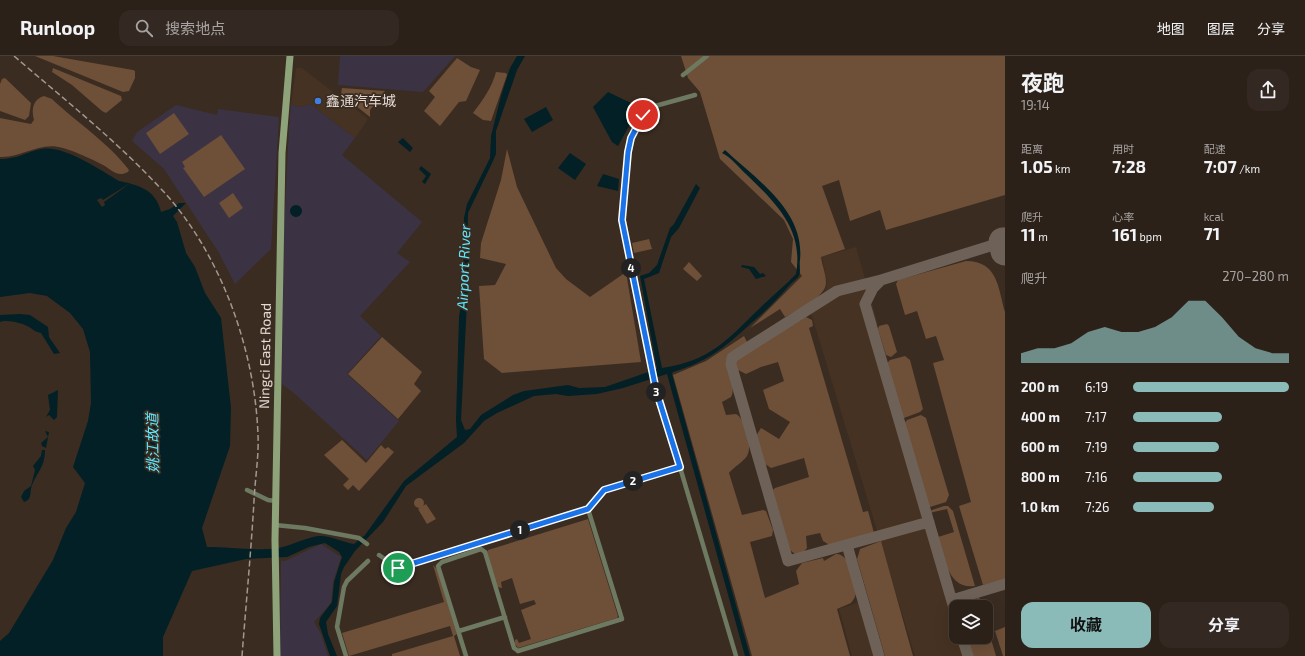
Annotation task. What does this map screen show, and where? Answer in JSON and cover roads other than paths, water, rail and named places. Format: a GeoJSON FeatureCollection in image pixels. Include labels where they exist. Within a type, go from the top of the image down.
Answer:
{"type":"FeatureCollection","features":[{"type":"Feature","properties":{"kind":"main road","name":"Ningci East Road"},"geometry":{"type":"LineString","coordinates":[[277,656],[275,525],[282,153],[290,56]]}},
{"type":"Feature","properties":{"kind":"street"},"geometry":{"type":"LineString","coordinates":[[683,75],[707,56]]}},
{"type":"Feature","properties":{"kind":"street"},"geometry":{"type":"LineString","coordinates":[[695,95],[648,108],[636,126],[628,152],[622,220],[656,390],[736,656]]}},
{"type":"Feature","properties":{"kind":"street"},"geometry":{"type":"LineString","coordinates":[[379,555],[398,568],[588,509],[604,490],[680,467]]}},
{"type":"Feature","properties":{"kind":"street"},"geometry":{"type":"LineString","coordinates":[[247,490],[268,500],[276,501]]}},
{"type":"Feature","properties":{"kind":"street"},"geometry":{"type":"LineString","coordinates":[[466,656],[438,566],[442,562],[481,549],[485,552],[514,648],[518,654],[622,619],[588,509]]}},
{"type":"Feature","properties":{"kind":"street"},"geometry":{"type":"LineString","coordinates":[[275,525],[305,528],[359,538],[367,544]]}},
{"type":"Feature","properties":{"kind":"street"},"geometry":{"type":"LineString","coordinates":[[346,656],[337,627],[344,587],[347,581],[368,562]]}},
{"type":"Feature","properties":{"kind":"street"},"geometry":{"type":"LineString","coordinates":[[458,631],[505,616]]}},
{"type":"Feature","properties":{"kind":"water"},"geometry":{"type":"Polygon","coordinates":[[[517,56],[525,56],[517,70],[496,131],[496,154],[468,213],[467,248],[469,262],[461,420],[465,430],[470,429],[481,415],[513,395],[524,391],[568,385],[579,388],[605,387],[657,369],[640,276],[649,273],[657,265],[670,228],[674,224],[696,184],[700,188],[679,228],[671,237],[659,273],[644,279],[662,368],[679,365],[693,360],[717,347],[738,330],[796,274],[796,244],[792,231],[785,218],[758,185],[732,160],[722,153],[725,150],[764,185],[776,198],[787,212],[795,226],[800,242],[799,276],[765,311],[718,351],[698,363],[673,372],[672,374],[750,656],[745,656],[667,374],[623,388],[597,394],[568,396],[556,394],[534,396],[497,413],[484,421],[464,443],[406,486],[383,522],[355,551],[341,574],[337,606],[326,622],[328,634],[337,656],[330,656],[319,624],[320,618],[332,602],[334,582],[342,557],[339,552],[325,543],[309,547],[287,557],[246,559],[192,571],[163,637],[163,656],[0,656],[0,641],[9,633],[53,560],[66,528],[76,512],[85,483],[73,467],[88,421],[91,403],[90,352],[83,329],[70,313],[47,296],[30,293],[0,297],[0,159],[17,157],[42,149],[61,151],[82,159],[119,181],[133,184],[146,190],[155,198],[161,212],[170,209],[179,203],[186,203],[173,216],[177,222],[186,253],[195,267],[205,293],[221,318],[231,408],[230,446],[202,528],[207,547],[274,549],[318,536],[354,544],[365,535],[404,481],[457,437],[456,420],[459,317],[463,291],[464,218],[467,204],[490,158],[491,136],[501,96],[510,68],[517,56]]]}},
{"type":"Feature","properties":{"kind":"water"},"geometry":{"type":"Polygon","coordinates":[[[608,92],[639,108],[618,146],[612,142],[593,107],[608,92]]]}},
{"type":"Feature","properties":{"kind":"water"},"geometry":{"type":"Polygon","coordinates":[[[546,107],[553,120],[532,132],[524,119],[546,107]]]}},
{"type":"Feature","properties":{"kind":"water"},"geometry":{"type":"Polygon","coordinates":[[[403,138],[413,148],[410,152],[398,142],[403,138]]]}},
{"type":"Feature","properties":{"kind":"water"},"geometry":{"type":"Polygon","coordinates":[[[570,153],[586,164],[575,180],[558,168],[570,153]]]}},
{"type":"Feature","properties":{"kind":"water"},"geometry":{"type":"Polygon","coordinates":[[[421,166],[431,174],[425,184],[422,182],[426,176],[419,169],[421,166]]]}},
{"type":"Feature","properties":{"kind":"water"},"geometry":{"type":"Polygon","coordinates":[[[603,174],[619,179],[618,191],[597,186],[603,174]]]}},
{"type":"Feature","properties":{"kind":"water"},"geometry":{"type":"Polygon","coordinates":[[[296,205],[300,207],[302,211],[300,215],[296,217],[292,215],[290,211],[292,207],[296,205]]]}},
{"type":"Feature","properties":{"kind":"water"},"geometry":{"type":"Polygon","coordinates":[[[742,265],[754,267],[760,274],[763,273],[766,276],[756,279],[749,269],[741,267],[742,265]]]}},
{"type":"Feature","properties":{"kind":"water"},"geometry":{"type":"Polygon","coordinates":[[[0,315],[30,315],[48,327],[49,337],[60,353],[54,354],[41,333],[19,323],[10,321],[0,322],[0,315]]]}},
{"type":"Feature","properties":{"kind":"water"},"geometry":{"type":"Polygon","coordinates":[[[58,390],[57,417],[54,420],[49,415],[46,417],[50,410],[48,395],[58,390]]]}},
{"type":"Feature","properties":{"kind":"water"},"geometry":{"type":"Polygon","coordinates":[[[45,431],[49,432],[46,448],[42,446],[41,443],[48,437],[45,431]]]}},
{"type":"Feature","properties":{"kind":"water"},"geometry":{"type":"Polygon","coordinates":[[[42,450],[45,450],[45,457],[32,484],[29,499],[24,502],[21,497],[24,491],[31,486],[35,470],[33,466],[41,456],[42,450]]]}},
{"type":"Feature","properties":{"kind":"railway"},"geometry":{"type":"LineString","coordinates":[[14,56],[110,138],[163,191],[184,216],[202,244],[218,273],[231,305],[242,337],[250,370],[258,435],[242,656]]}},
{"type":"Feature","properties":{"kind":"place","name":"鑫通汽车城"},"geometry":{"type":"Point","coordinates":[318,101]}},
{"type":"Feature","properties":{"kind":"water label","name":"Airport River"},"geometry":{"type":"Point","coordinates":[464,267]}},
{"type":"Feature","properties":{"kind":"water label","name":"姚江故道"},"geometry":{"type":"Point","coordinates":[153,443]}}]}
